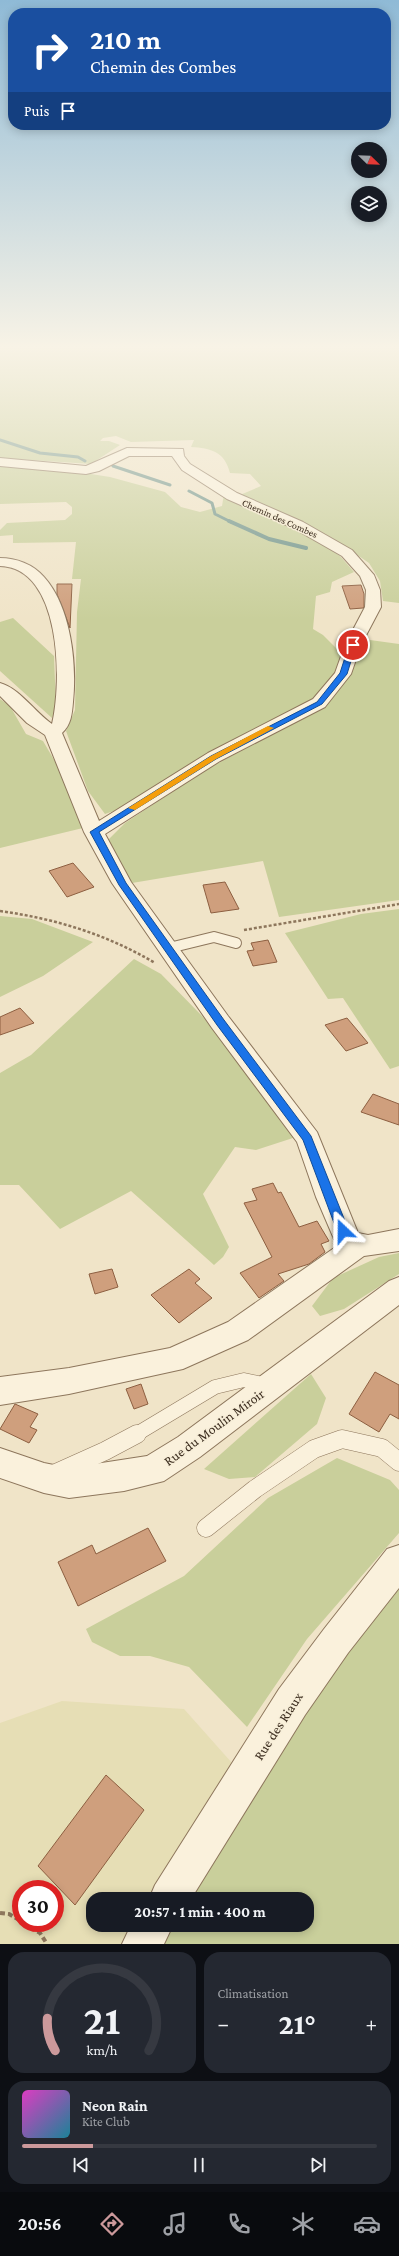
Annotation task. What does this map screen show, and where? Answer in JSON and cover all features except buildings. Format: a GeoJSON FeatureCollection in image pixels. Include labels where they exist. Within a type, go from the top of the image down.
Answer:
{"type":"FeatureCollection","features":[{"type":"Feature","properties":{"kind":"street","name":"Chemin des Combes"},"geometry":{"type":"LineString","coordinates":[[0,462],[86,470],[95,468],[126,452],[179,452],[178,456],[186,467],[232,496],[319,536],[347,553],[367,575],[373,590],[373,607],[353,645],[343,674],[319,703],[214,757],[94,832]]}},
{"type":"Feature","properties":{"kind":"street"},"geometry":{"type":"LineString","coordinates":[[0,562],[11,561],[31,573],[42,584],[60,626],[64,644],[66,693],[60,726],[53,732]]}},
{"type":"Feature","properties":{"kind":"street"},"geometry":{"type":"LineString","coordinates":[[0,688],[10,695],[33,719],[53,732],[94,832],[164,957],[308,1139],[329,1197],[348,1242],[368,1246],[399,1240]]}},
{"type":"Feature","properties":{"kind":"street"},"geometry":{"type":"LineString","coordinates":[[0,1391],[69,1381],[173,1360],[238,1331],[359,1245]]}},
{"type":"Feature","properties":{"kind":"street","name":"Rue du Moulin Miroir"},"geometry":{"type":"LineString","coordinates":[[0,1463],[44,1478],[69,1483],[124,1476],[153,1470],[189,1447],[399,1289]]}},
{"type":"Feature","properties":{"kind":"street","name":"Rue des Riaux"},"geometry":{"type":"LineString","coordinates":[[172,1892],[292,1702],[336,1641],[399,1561]]}},
{"type":"Feature","properties":{"kind":"street"},"geometry":{"type":"LineString","coordinates":[[142,1944],[149,1932]]}},
{"type":"Feature","properties":{"kind":"lane"},"geometry":{"type":"LineString","coordinates":[[164,957],[214,937],[236,942]]}},
{"type":"Feature","properties":{"kind":"lane"},"geometry":{"type":"LineString","coordinates":[[44,1478],[105,1451],[162,1420],[215,1387],[244,1380],[271,1386]]}},
{"type":"Feature","properties":{"kind":"lane"},"geometry":{"type":"LineString","coordinates":[[206,1528],[255,1489],[314,1449],[342,1439],[382,1448],[399,1462]]}},
{"type":"Feature","properties":{"kind":"path"},"geometry":{"type":"LineString","coordinates":[[214,937],[329,914],[399,904]]}},
{"type":"Feature","properties":{"kind":"path"},"geometry":{"type":"LineString","coordinates":[[0,911],[35,915],[86,930],[133,949],[164,957]]}},
{"type":"Feature","properties":{"kind":"path"},"geometry":{"type":"LineString","coordinates":[[0,1913],[12,1916]]}},
{"type":"Feature","properties":{"kind":"path"},"geometry":{"type":"LineString","coordinates":[[38,1932],[47,1944]]}},
{"type":"Feature","properties":{"kind":"shaded area"},"geometry":{"type":"Polygon","coordinates":[[[62,1701],[184,1709],[232,1763],[156,1892],[86,1892],[86,1932],[133,1932],[126,1944],[0,1944],[0,1723],[62,1701]]]}},
{"type":"Feature","properties":{"kind":"green space"},"geometry":{"type":"Polygon","coordinates":[[[0,439],[102,439],[100,441],[109,441],[120,445],[91,464],[0,458],[0,439]]]}},
{"type":"Feature","properties":{"kind":"green space"},"geometry":{"type":"Polygon","coordinates":[[[123,439],[399,439],[399,603],[383,601],[380,581],[369,563],[350,550],[240,495],[261,486],[250,474],[230,473],[225,460],[216,452],[191,447],[194,440],[131,442],[123,439]]]}},
{"type":"Feature","properties":{"kind":"green space"},"geometry":{"type":"Polygon","coordinates":[[[0,464],[59,469],[110,477],[165,492],[181,507],[200,512],[222,506],[224,494],[270,519],[296,527],[314,538],[340,556],[354,572],[332,582],[330,592],[316,596],[313,629],[323,635],[343,655],[337,674],[311,700],[240,736],[120,809],[105,814],[88,791],[66,731],[75,710],[77,612],[81,579],[72,579],[76,542],[13,543],[13,535],[0,536],[0,530],[7,523],[65,520],[72,514],[72,507],[66,502],[0,504],[0,464]]]}},
{"type":"Feature","properties":{"kind":"green space"},"geometry":{"type":"Polygon","coordinates":[[[13,618],[54,656],[56,707],[52,718],[0,671],[0,622],[13,618]]]}},
{"type":"Feature","properties":{"kind":"green space"},"geometry":{"type":"Polygon","coordinates":[[[370,640],[399,644],[399,900],[279,917],[263,861],[132,883],[108,840],[125,823],[202,772],[319,708],[370,640]]]}},
{"type":"Feature","properties":{"kind":"green space"},"geometry":{"type":"Polygon","coordinates":[[[0,699],[10,706],[26,734],[43,741],[60,770],[83,828],[0,848],[0,699]]]}},
{"type":"Feature","properties":{"kind":"green space"},"geometry":{"type":"Polygon","coordinates":[[[399,909],[399,1066],[390,1069],[343,998],[328,999],[285,933],[361,914],[399,909]]]}},
{"type":"Feature","properties":{"kind":"green space"},"geometry":{"type":"Polygon","coordinates":[[[0,916],[32,919],[93,942],[43,976],[0,997],[0,916]]]}},
{"type":"Feature","properties":{"kind":"green space"},"geometry":{"type":"Polygon","coordinates":[[[134,959],[161,974],[204,1018],[296,1137],[256,1150],[235,1147],[203,1194],[229,1247],[223,1257],[214,1265],[131,1191],[60,1229],[19,1185],[0,1185],[0,1073],[31,1055],[134,959]]]}},
{"type":"Feature","properties":{"kind":"green space"},"geometry":{"type":"Polygon","coordinates":[[[399,1253],[399,1274],[344,1309],[320,1316],[312,1306],[333,1278],[379,1257],[399,1253]]]}},
{"type":"Feature","properties":{"kind":"green space"},"geometry":{"type":"Polygon","coordinates":[[[311,1374],[326,1398],[317,1424],[255,1477],[229,1479],[204,1469],[311,1374]]]}},
{"type":"Feature","properties":{"kind":"green space"},"geometry":{"type":"Polygon","coordinates":[[[337,1458],[390,1480],[399,1490],[399,1533],[307,1639],[247,1727],[189,1667],[150,1656],[120,1656],[92,1642],[86,1629],[184,1576],[268,1498],[337,1458]]]}},
{"type":"Feature","properties":{"kind":"green space"},"geometry":{"type":"Polygon","coordinates":[[[399,1585],[399,1944],[160,1944],[167,1932],[314,1932],[314,1892],[191,1892],[333,1665],[399,1585]]]}},
{"type":"Feature","properties":{"kind":"waterway"},"geometry":{"type":"LineString","coordinates":[[0,440],[40,453],[78,457],[85,461]]}},
{"type":"Feature","properties":{"kind":"waterway"},"geometry":{"type":"LineString","coordinates":[[113,466],[170,485]]}},
{"type":"Feature","properties":{"kind":"waterway"},"geometry":{"type":"LineString","coordinates":[[189,491],[212,503],[215,514],[229,521]]}},
{"type":"Feature","properties":{"kind":"waterway"},"geometry":{"type":"LineString","coordinates":[[229,521],[269,539],[306,548]]}},
{"type":"Feature","properties":{"kind":"slow traffic"},"geometry":{"type":"LineString","coordinates":[[132,808],[214,757],[271,728]]}},
{"type":"Feature","properties":{"kind":"route"},"geometry":{"type":"LineString","coordinates":[[343,1231],[308,1139],[296,1121],[270,1090],[220,1022],[122,883],[94,832],[214,757],[319,703],[343,674],[353,645]]}}]}
